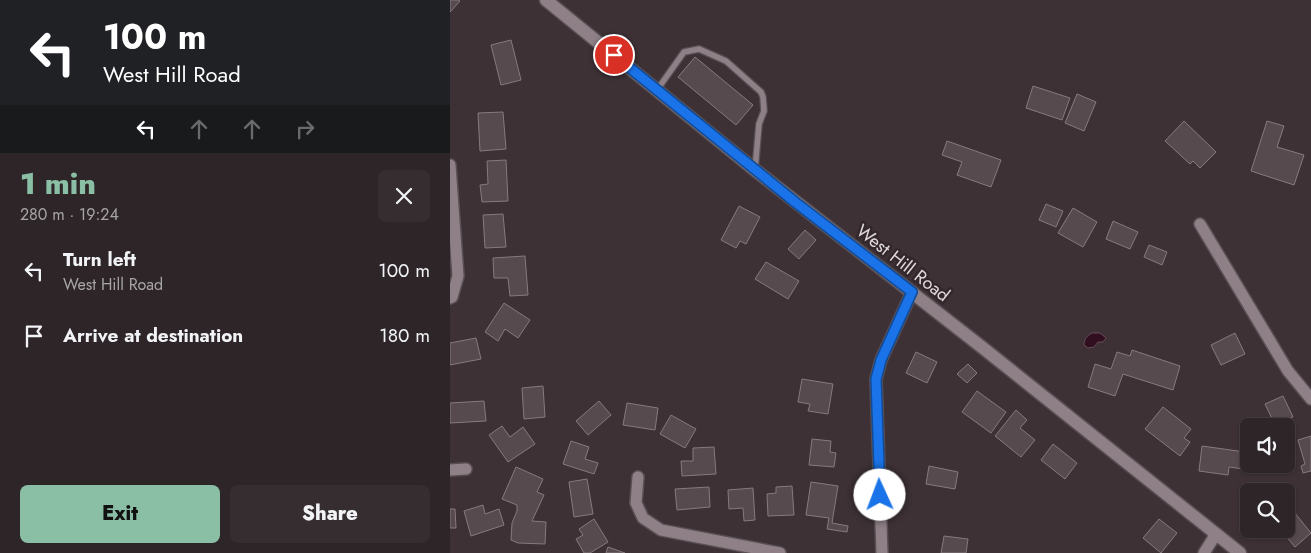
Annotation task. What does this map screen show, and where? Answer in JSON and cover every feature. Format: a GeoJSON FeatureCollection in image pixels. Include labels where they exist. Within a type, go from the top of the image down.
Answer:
{"type":"FeatureCollection","features":[{"type":"Feature","properties":{"kind":"street","name":"West Hill Road"},"geometry":{"type":"LineString","coordinates":[[546,0],[755,170],[983,348],[1240,553]]}},
{"type":"Feature","properties":{"kind":"street"},"geometry":{"type":"LineString","coordinates":[[450,165],[458,276],[452,297],[450,298]]}},
{"type":"Feature","properties":{"kind":"street"},"geometry":{"type":"LineString","coordinates":[[1200,224],[1288,371],[1311,400]]}},
{"type":"Feature","properties":{"kind":"street"},"geometry":{"type":"LineString","coordinates":[[882,553],[876,379],[881,360],[912,292]]}},
{"type":"Feature","properties":{"kind":"street"},"geometry":{"type":"LineString","coordinates":[[450,470],[466,469]]}},
{"type":"Feature","properties":{"kind":"street"},"geometry":{"type":"LineString","coordinates":[[638,477],[636,503],[643,518],[661,530],[780,553]]}},
{"type":"Feature","properties":{"kind":"street"},"geometry":{"type":"LineString","coordinates":[[1204,553],[1216,534]]}},
{"type":"Feature","properties":{"kind":"lane"},"geometry":{"type":"LineString","coordinates":[[657,90],[684,52],[699,49],[726,61],[761,92],[764,97],[764,111],[759,124],[755,170]]}},
{"type":"Feature","properties":{"kind":"shaded area"},"geometry":{"type":"Polygon","coordinates":[[[1092,333],[1100,333],[1106,338],[1103,342],[1098,342],[1094,347],[1088,348],[1084,345],[1085,341],[1092,333]]]}},
{"type":"Feature","properties":{"kind":"building"},"geometry":{"type":"Polygon","coordinates":[[[450,0],[460,1],[450,12],[450,0]]]}},
{"type":"Feature","properties":{"kind":"building"},"geometry":{"type":"Polygon","coordinates":[[[511,40],[521,80],[501,85],[491,45],[511,40]]]}},
{"type":"Feature","properties":{"kind":"building"},"geometry":{"type":"Polygon","coordinates":[[[695,57],[753,105],[736,125],[678,77],[695,57]]]}},
{"type":"Feature","properties":{"kind":"building"},"geometry":{"type":"Polygon","coordinates":[[[1033,86],[1070,98],[1062,120],[1026,108],[1033,86]]]}},
{"type":"Feature","properties":{"kind":"building"},"geometry":{"type":"Polygon","coordinates":[[[1077,94],[1096,102],[1084,131],[1065,123],[1077,94]]]}},
{"type":"Feature","properties":{"kind":"building"},"geometry":{"type":"Polygon","coordinates":[[[503,112],[506,149],[480,151],[478,113],[503,112]]]}},
{"type":"Feature","properties":{"kind":"building"},"geometry":{"type":"Polygon","coordinates":[[[1184,121],[1216,152],[1200,168],[1193,161],[1190,164],[1165,141],[1184,121]]]}},
{"type":"Feature","properties":{"kind":"building"},"geometry":{"type":"Polygon","coordinates":[[[1267,121],[1284,126],[1277,147],[1304,155],[1294,185],[1251,171],[1267,121]]]}},
{"type":"Feature","properties":{"kind":"building"},"geometry":{"type":"Polygon","coordinates":[[[947,141],[1001,160],[991,187],[957,175],[962,162],[942,155],[947,141]]]}},
{"type":"Feature","properties":{"kind":"building"},"geometry":{"type":"Polygon","coordinates":[[[506,160],[508,201],[482,202],[480,185],[488,184],[487,161],[506,160]]]}},
{"type":"Feature","properties":{"kind":"building"},"geometry":{"type":"Polygon","coordinates":[[[1046,204],[1063,211],[1056,227],[1039,220],[1046,204]]]}},
{"type":"Feature","properties":{"kind":"building"},"geometry":{"type":"Polygon","coordinates":[[[739,206],[760,217],[746,244],[740,241],[736,248],[721,240],[739,206]]]}},
{"type":"Feature","properties":{"kind":"building"},"geometry":{"type":"Polygon","coordinates":[[[1073,208],[1097,222],[1083,247],[1058,233],[1073,208]]]}},
{"type":"Feature","properties":{"kind":"building"},"geometry":{"type":"Polygon","coordinates":[[[503,214],[506,247],[485,248],[483,215],[503,214]]]}},
{"type":"Feature","properties":{"kind":"building"},"geometry":{"type":"Polygon","coordinates":[[[1113,221],[1138,232],[1130,249],[1106,239],[1113,221]]]}},
{"type":"Feature","properties":{"kind":"building"},"geometry":{"type":"Polygon","coordinates":[[[805,230],[816,240],[799,259],[788,249],[805,230]]]}},
{"type":"Feature","properties":{"kind":"building"},"geometry":{"type":"Polygon","coordinates":[[[1149,245],[1167,252],[1162,265],[1144,257],[1149,245]]]}},
{"type":"Feature","properties":{"kind":"building"},"geometry":{"type":"Polygon","coordinates":[[[525,256],[528,295],[510,296],[508,278],[494,278],[493,258],[525,256]]]}},
{"type":"Feature","properties":{"kind":"building"},"geometry":{"type":"Polygon","coordinates":[[[766,262],[799,281],[788,299],[755,279],[766,262]]]}},
{"type":"Feature","properties":{"kind":"building"},"geometry":{"type":"Polygon","coordinates":[[[504,303],[530,320],[518,338],[505,329],[498,341],[485,332],[504,303]]]}},
{"type":"Feature","properties":{"kind":"building"},"geometry":{"type":"Polygon","coordinates":[[[1235,333],[1245,354],[1221,365],[1211,345],[1235,333]]]}},
{"type":"Feature","properties":{"kind":"building"},"geometry":{"type":"Polygon","coordinates":[[[476,338],[481,359],[450,365],[450,343],[476,338]]]}},
{"type":"Feature","properties":{"kind":"building"},"geometry":{"type":"Polygon","coordinates":[[[1132,350],[1180,366],[1173,390],[1123,374],[1115,396],[1088,387],[1095,364],[1111,369],[1117,352],[1130,356],[1132,350]]]}},
{"type":"Feature","properties":{"kind":"building"},"geometry":{"type":"Polygon","coordinates":[[[916,352],[937,362],[927,383],[906,373],[916,352]]]}},
{"type":"Feature","properties":{"kind":"building"},"geometry":{"type":"Polygon","coordinates":[[[968,364],[977,373],[967,383],[957,374],[968,364]]]}},
{"type":"Feature","properties":{"kind":"building"},"geometry":{"type":"Polygon","coordinates":[[[802,379],[833,384],[828,414],[808,411],[810,404],[798,402],[802,379]]]}},
{"type":"Feature","properties":{"kind":"building"},"geometry":{"type":"Polygon","coordinates":[[[543,386],[545,417],[524,419],[522,388],[543,386]]]}},
{"type":"Feature","properties":{"kind":"building"},"geometry":{"type":"Polygon","coordinates":[[[977,391],[1006,412],[991,433],[962,412],[977,391]]]}},
{"type":"Feature","properties":{"kind":"building"},"geometry":{"type":"Polygon","coordinates":[[[1283,396],[1293,417],[1272,418],[1265,404],[1283,396]]]}},
{"type":"Feature","properties":{"kind":"building"},"geometry":{"type":"Polygon","coordinates":[[[484,401],[486,421],[450,423],[450,403],[484,401]]]}},
{"type":"Feature","properties":{"kind":"building"},"geometry":{"type":"Polygon","coordinates":[[[599,401],[611,415],[588,435],[576,421],[599,401]]]}},
{"type":"Feature","properties":{"kind":"building"},"geometry":{"type":"Polygon","coordinates":[[[627,403],[658,408],[655,430],[623,425],[627,403]]]}},
{"type":"Feature","properties":{"kind":"building"},"geometry":{"type":"Polygon","coordinates":[[[1163,407],[1191,429],[1184,438],[1190,442],[1180,456],[1145,429],[1163,407]]]}},
{"type":"Feature","properties":{"kind":"building"},"geometry":{"type":"Polygon","coordinates":[[[1016,410],[1027,420],[1020,428],[1035,440],[1021,457],[995,436],[1016,410]]]}},
{"type":"Feature","properties":{"kind":"building"},"geometry":{"type":"Polygon","coordinates":[[[671,415],[696,429],[685,448],[660,434],[671,415]]]}},
{"type":"Feature","properties":{"kind":"building"},"geometry":{"type":"Polygon","coordinates":[[[502,426],[510,437],[523,427],[535,444],[508,462],[489,435],[502,426]]]}},
{"type":"Feature","properties":{"kind":"building"},"geometry":{"type":"Polygon","coordinates":[[[1311,436],[1311,471],[1303,473],[1301,466],[1305,464],[1298,440],[1311,436]]]}},
{"type":"Feature","properties":{"kind":"building"},"geometry":{"type":"Polygon","coordinates":[[[812,439],[831,441],[830,452],[836,453],[834,467],[809,465],[812,439]]]}},
{"type":"Feature","properties":{"kind":"building"},"geometry":{"type":"Polygon","coordinates":[[[571,441],[589,447],[585,459],[598,463],[594,474],[563,464],[571,441]]]}},
{"type":"Feature","properties":{"kind":"building"},"geometry":{"type":"Polygon","coordinates":[[[1053,444],[1077,463],[1065,479],[1041,460],[1053,444]]]}},
{"type":"Feature","properties":{"kind":"building"},"geometry":{"type":"Polygon","coordinates":[[[1202,446],[1240,451],[1240,469],[1229,467],[1228,475],[1199,471],[1202,446]]]}},
{"type":"Feature","properties":{"kind":"building"},"geometry":{"type":"Polygon","coordinates":[[[714,447],[716,474],[682,476],[681,461],[693,461],[693,448],[714,447]]]}},
{"type":"Feature","properties":{"kind":"building"},"geometry":{"type":"Polygon","coordinates":[[[929,466],[958,472],[955,489],[926,484],[929,466]]]}},
{"type":"Feature","properties":{"kind":"building"},"geometry":{"type":"Polygon","coordinates":[[[516,467],[543,479],[537,492],[544,495],[532,521],[546,522],[545,544],[518,543],[511,540],[512,523],[517,511],[517,505],[502,499],[516,467]]]}},
{"type":"Feature","properties":{"kind":"building"},"geometry":{"type":"Polygon","coordinates":[[[587,479],[593,514],[574,517],[569,482],[587,479]]]}},
{"type":"Feature","properties":{"kind":"building"},"geometry":{"type":"Polygon","coordinates":[[[811,482],[838,486],[832,523],[848,526],[847,532],[827,529],[829,518],[806,515],[811,482]]]}},
{"type":"Feature","properties":{"kind":"building"},"geometry":{"type":"Polygon","coordinates":[[[792,486],[794,515],[768,516],[767,494],[776,493],[776,487],[792,486]]]}},
{"type":"Feature","properties":{"kind":"building"},"geometry":{"type":"Polygon","coordinates":[[[709,487],[710,507],[677,510],[675,489],[709,487]]]}},
{"type":"Feature","properties":{"kind":"building"},"geometry":{"type":"Polygon","coordinates":[[[753,488],[755,520],[744,521],[743,508],[729,509],[728,490],[753,488]]]}},
{"type":"Feature","properties":{"kind":"building"},"geometry":{"type":"Polygon","coordinates":[[[483,505],[485,514],[499,509],[504,525],[471,536],[464,511],[483,505]]]}},
{"type":"Feature","properties":{"kind":"building"},"geometry":{"type":"Polygon","coordinates":[[[450,509],[455,509],[456,528],[450,528],[450,509]]]}},
{"type":"Feature","properties":{"kind":"building"},"geometry":{"type":"Polygon","coordinates":[[[1295,513],[1311,533],[1295,547],[1288,538],[1295,538],[1295,513]]]}},
{"type":"Feature","properties":{"kind":"building"},"geometry":{"type":"Polygon","coordinates":[[[594,519],[608,542],[590,553],[584,553],[576,539],[583,535],[579,529],[594,519]]]}},
{"type":"Feature","properties":{"kind":"building"},"geometry":{"type":"Polygon","coordinates":[[[1159,519],[1177,533],[1161,553],[1143,538],[1159,519]]]}},
{"type":"Feature","properties":{"kind":"building"},"geometry":{"type":"Polygon","coordinates":[[[944,536],[968,539],[966,553],[941,553],[944,536]]]}},
{"type":"Feature","properties":{"kind":"building"},"geometry":{"type":"Polygon","coordinates":[[[608,547],[625,553],[606,553],[608,547]]]}},
{"type":"Feature","properties":{"kind":"route"},"geometry":{"type":"LineString","coordinates":[[614,55],[795,202],[912,292],[881,360],[876,379],[880,495]]}}]}
